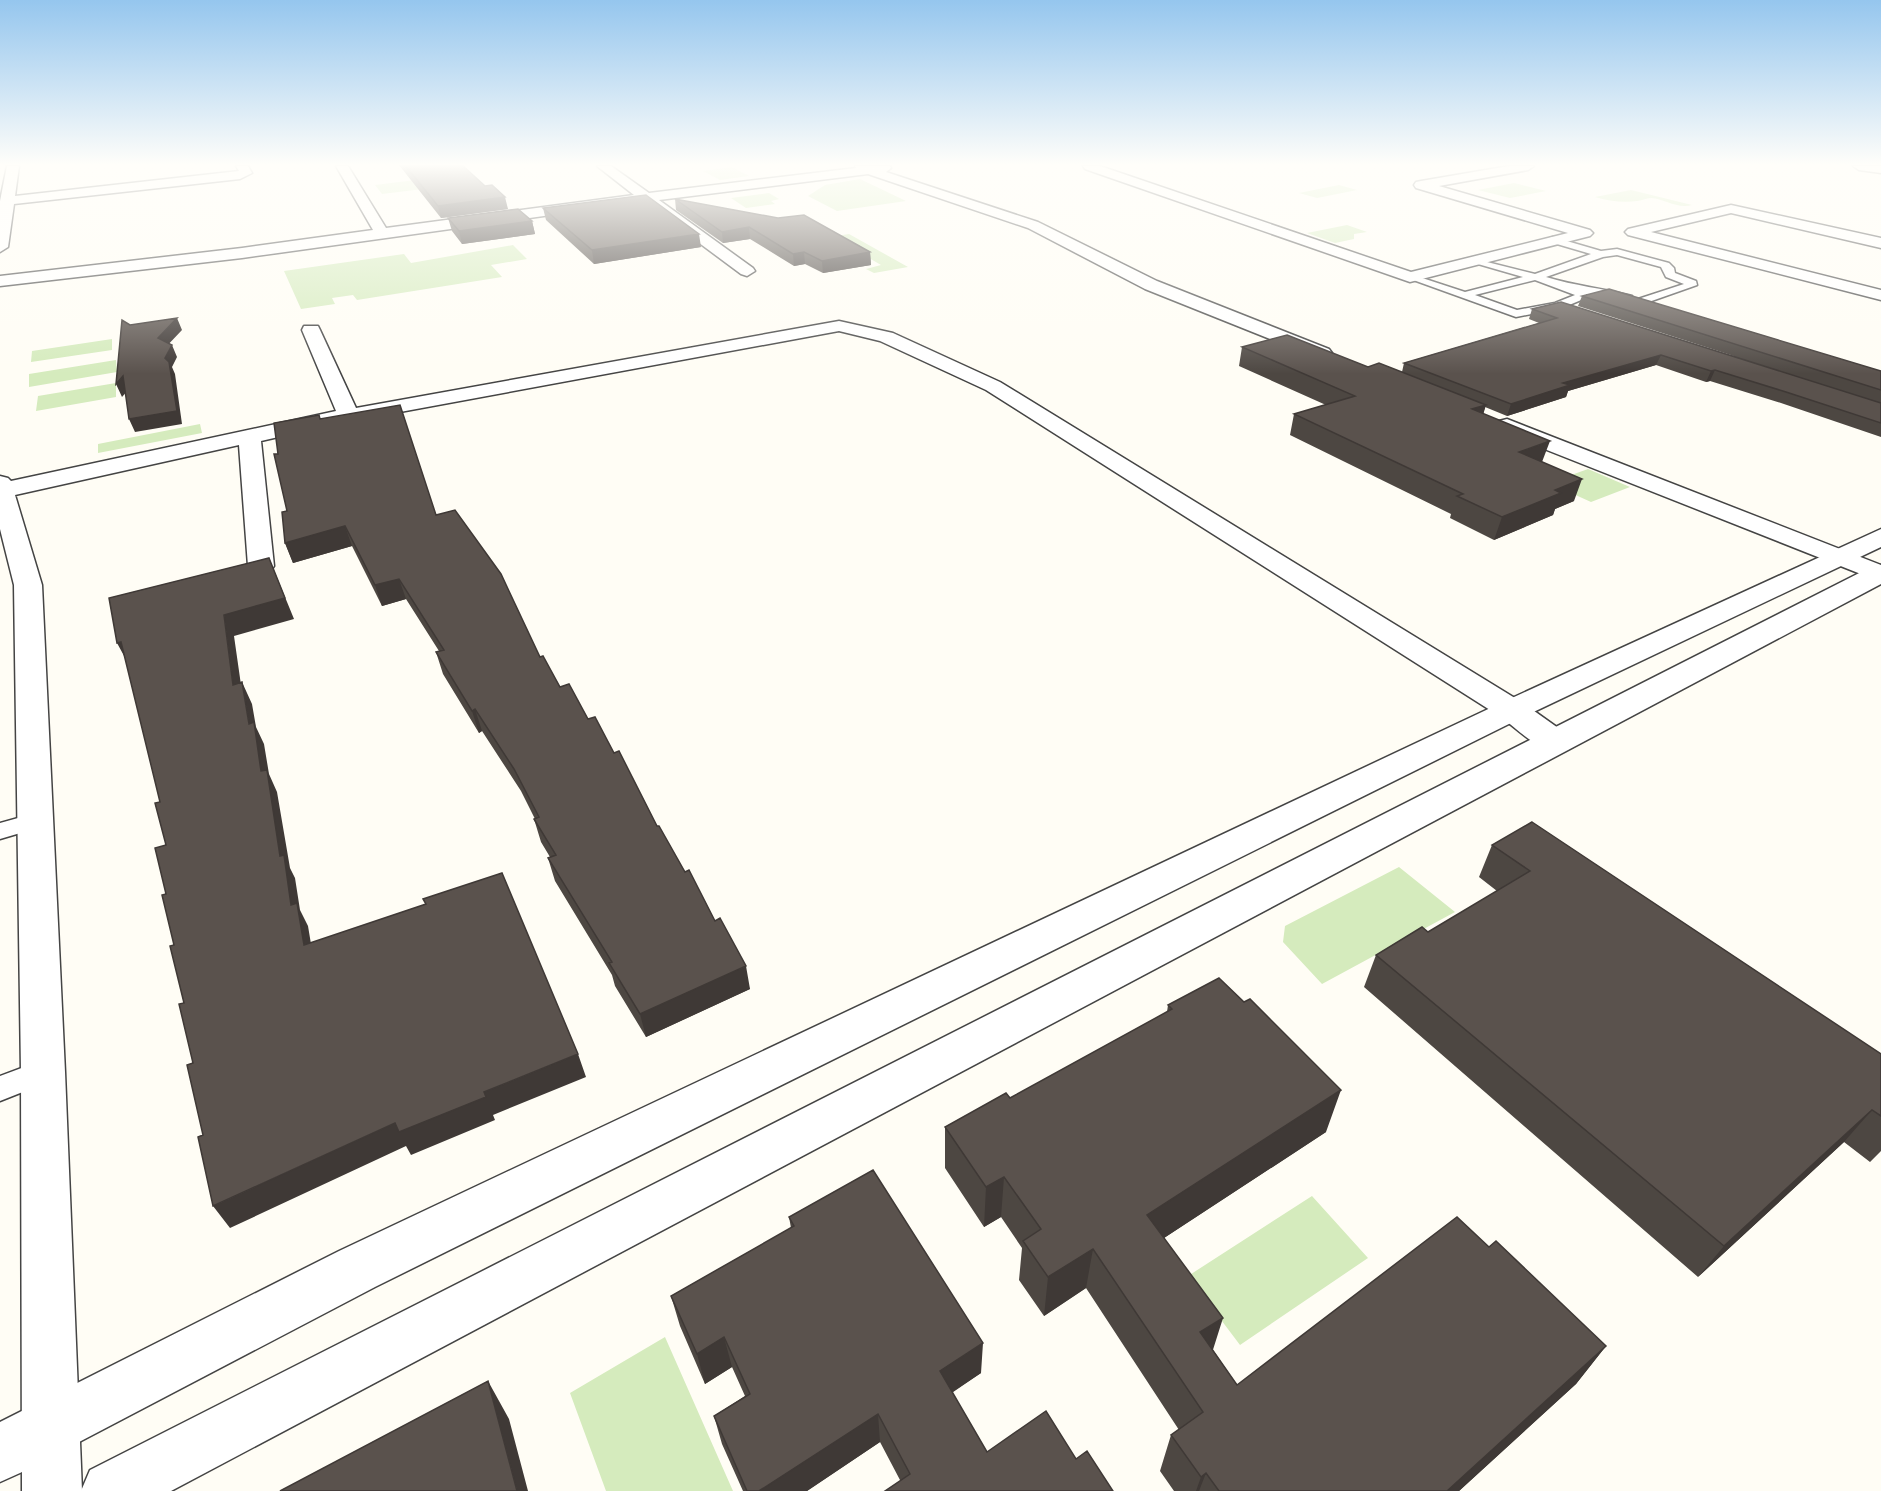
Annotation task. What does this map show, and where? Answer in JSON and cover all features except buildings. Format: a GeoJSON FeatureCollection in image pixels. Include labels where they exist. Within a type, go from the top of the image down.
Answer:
{"type":"FeatureCollection","features":[{"type":"Feature","properties":{"kind":"street"},"geometry":{"type":"LineString","coordinates":[[0,281],[243,253],[364,236]]}},
{"type":"Feature","properties":{"kind":"street"},"geometry":{"type":"LineString","coordinates":[[699,236],[747,271]]}},
{"type":"Feature","properties":{"kind":"street"},"geometry":{"type":"LineString","coordinates":[[1054,236],[1150,285],[1340,360]]}},
{"type":"Feature","properties":{"kind":"street"},"geometry":{"type":"LineString","coordinates":[[1291,236],[1410,277],[1571,236]]}},
{"type":"Feature","properties":{"kind":"street"},"geometry":{"type":"LineString","coordinates":[[1647,236],[1881,295]]}},
{"type":"Feature","properties":{"kind":"street"},"geometry":{"type":"LineString","coordinates":[[1848,236],[1881,243]]}},
{"type":"Feature","properties":{"kind":"street"},"geometry":{"type":"LineString","coordinates":[[52,1491],[44,1072],[18,826],[28,585],[1,488],[349,416],[839,326],[886,337],[993,386],[1512,710],[1556,742]]}},
{"type":"Feature","properties":{"kind":"street"},"geometry":{"type":"LineString","coordinates":[[311,330],[349,416]]}},
{"type":"Feature","properties":{"kind":"street"},"geometry":{"type":"LineString","coordinates":[[1485,417],[1841,558],[1881,564]]}},
{"type":"Feature","properties":{"kind":"street"},"geometry":{"type":"LineString","coordinates":[[250,437],[261,566]]}},
{"type":"Feature","properties":{"kind":"street"},"geometry":{"type":"LineString","coordinates":[[0,1453],[357,1269],[1512,710],[1841,558]]}},
{"type":"Feature","properties":{"kind":"street"},"geometry":{"type":"LineString","coordinates":[[111,1491],[1556,742],[1881,564]]}},
{"type":"Feature","properties":{"kind":"lane"},"geometry":{"type":"LineString","coordinates":[[1553,240],[1601,254]]}},
{"type":"Feature","properties":{"kind":"lane"},"geometry":{"type":"LineString","coordinates":[[1464,295],[1535,277],[1601,254],[1617,252],[1665,265],[1669,268],[1670,275],[1692,283],[1692,285],[1639,302]]}},
{"type":"Feature","properties":{"kind":"lane"},"geometry":{"type":"LineString","coordinates":[[1475,260],[1578,290],[1618,295],[1661,308]]}},
{"type":"Feature","properties":{"kind":"lane"},"geometry":{"type":"LineString","coordinates":[[1410,277],[1516,314],[1558,306],[1582,296],[1578,290]]}},
{"type":"Feature","properties":{"kind":"lane"},"geometry":{"type":"LineString","coordinates":[[1558,306],[1580,313]]}},
{"type":"Feature","properties":{"kind":"lane"},"geometry":{"type":"LineString","coordinates":[[0,1089],[44,1072]]}},
{"type":"Feature","properties":{"kind":"green space"},"geometry":{"type":"Polygon","coordinates":[[[852,236],[908,267],[874,273],[866,269],[881,265],[845,244],[810,240],[852,236]]]}},
{"type":"Feature","properties":{"kind":"green space"},"geometry":{"type":"Polygon","coordinates":[[[1314,236],[1354,236],[1354,239],[1335,243],[1314,236]]]}},
{"type":"Feature","properties":{"kind":"green space"},"geometry":{"type":"Polygon","coordinates":[[[513,245],[527,259],[491,265],[502,277],[357,300],[353,295],[332,298],[335,304],[301,309],[284,271],[404,254],[411,263],[513,245]]]}},
{"type":"Feature","properties":{"kind":"green space"},"geometry":{"type":"Polygon","coordinates":[[[112,339],[112,350],[31,362],[32,351],[112,339]]]}},
{"type":"Feature","properties":{"kind":"green space"},"geometry":{"type":"Polygon","coordinates":[[[116,360],[117,372],[29,387],[29,374],[116,360]]]}},
{"type":"Feature","properties":{"kind":"green space"},"geometry":{"type":"Polygon","coordinates":[[[116,383],[116,397],[36,411],[38,396],[116,383]]]}},
{"type":"Feature","properties":{"kind":"green space"},"geometry":{"type":"Polygon","coordinates":[[[200,424],[202,433],[98,453],[98,444],[200,424]]]}},
{"type":"Feature","properties":{"kind":"green space"},"geometry":{"type":"Polygon","coordinates":[[[1588,469],[1630,487],[1591,502],[1549,483],[1588,469]]]}},
{"type":"Feature","properties":{"kind":"green space"},"geometry":{"type":"Polygon","coordinates":[[[1399,867],[1455,912],[1322,984],[1283,942],[1285,926],[1399,867]]]}},
{"type":"Feature","properties":{"kind":"green space"},"geometry":{"type":"Polygon","coordinates":[[[1312,1196],[1368,1258],[1240,1345],[1188,1276],[1312,1196]]]}},
{"type":"Feature","properties":{"kind":"green space"},"geometry":{"type":"Polygon","coordinates":[[[665,1337],[733,1491],[606,1491],[570,1393],[665,1337]]]}}]}
